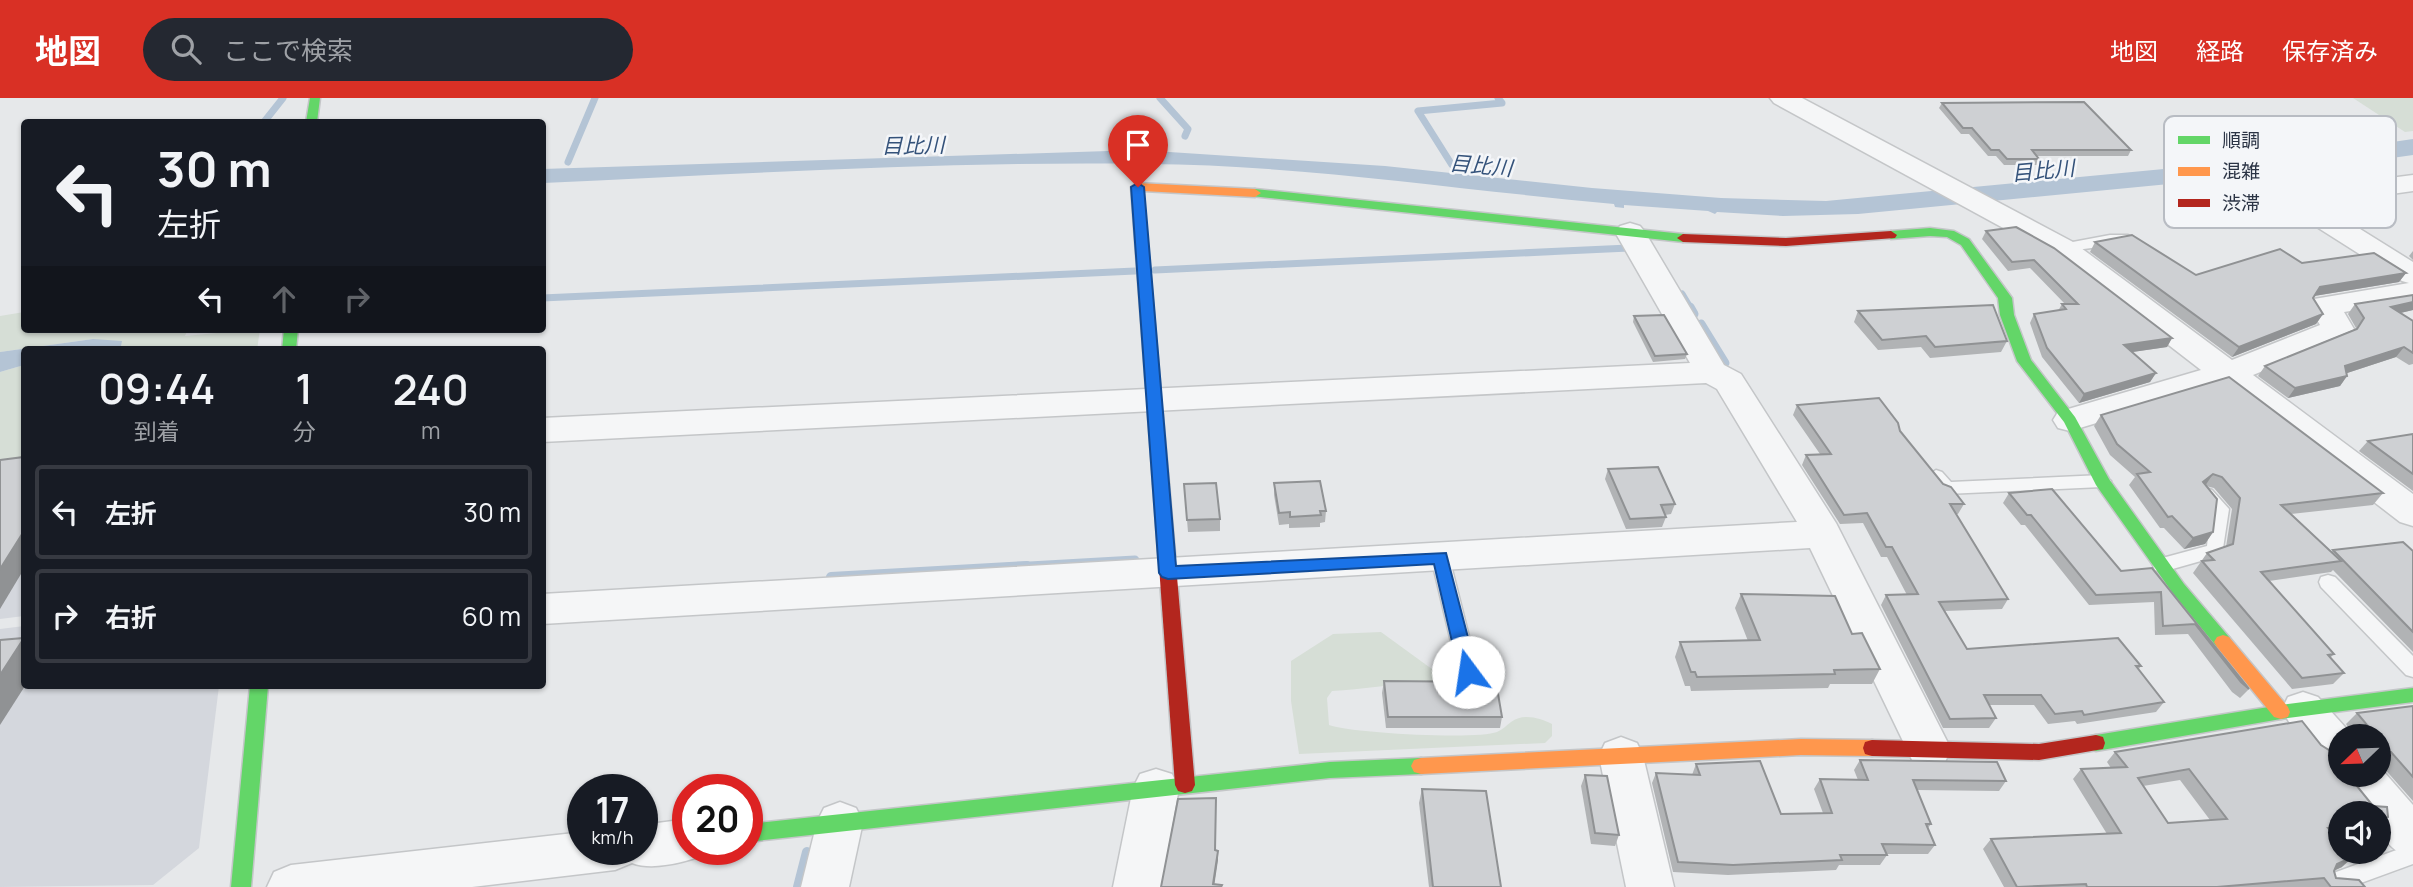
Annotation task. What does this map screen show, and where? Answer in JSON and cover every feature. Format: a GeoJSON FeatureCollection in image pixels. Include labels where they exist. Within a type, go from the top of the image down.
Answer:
{"type":"FeatureCollection","features":[{"type":"Feature","properties":{"kind":"street"},"geometry":{"type":"LineString","coordinates":[[312,119],[315,98]]}},
{"type":"Feature","properties":{"kind":"street"},"geometry":{"type":"LineString","coordinates":[[1783,98],[2062,248],[2413,513]]}},
{"type":"Feature","properties":{"kind":"street"},"geometry":{"type":"LineString","coordinates":[[1137,887],[1170,787],[1168,573],[1138,187],[1349,201],[1630,232],[1768,242],[1930,232],[1950,234],[1965,242],[2006,298],[2007,316],[2024,361],[2070,420],[2102,481],[2162,565],[2292,710],[2328,742]]}},
{"type":"Feature","properties":{"kind":"street"},"geometry":{"type":"LineString","coordinates":[[2338,228],[2413,275]]}},
{"type":"Feature","properties":{"kind":"street"},"geometry":{"type":"LineString","coordinates":[[1630,232],[1713,372],[1729,382],[1822,534],[1930,748]]}},
{"type":"Feature","properties":{"kind":"street"},"geometry":{"type":"LineString","coordinates":[[2070,420],[2228,373],[2304,345],[2338,329],[2325,306],[2413,292]]}},
{"type":"Feature","properties":{"kind":"street"},"geometry":{"type":"LineString","coordinates":[[546,430],[1713,372]]}},
{"type":"Feature","properties":{"kind":"street"},"geometry":{"type":"LineString","coordinates":[[546,609],[1822,534]]}},
{"type":"Feature","properties":{"kind":"street"},"geometry":{"type":"LineString","coordinates":[[241,887],[259,689]]}},
{"type":"Feature","properties":{"kind":"street"},"geometry":{"type":"LineString","coordinates":[[763,831],[1330,770],[1801,747],[2039,752],[2292,710],[2413,695]]}},
{"type":"Feature","properties":{"kind":"street"},"geometry":{"type":"LineString","coordinates":[[1621,756],[1650,887]]}},
{"type":"Feature","properties":{"kind":"street"},"geometry":{"type":"LineString","coordinates":[[2371,788],[2413,838]]}},
{"type":"Feature","properties":{"kind":"street"},"geometry":{"type":"LineString","coordinates":[[825,887],[840,822]]}},
{"type":"Feature","properties":{"kind":"street"},"geometry":{"type":"LineString","coordinates":[[291,887],[567,855]]}},
{"type":"Feature","properties":{"kind":"lane"},"geometry":{"type":"LineString","coordinates":[[2062,248],[2110,239],[2128,239]]}},
{"type":"Feature","properties":{"kind":"lane"},"geometry":{"type":"LineString","coordinates":[[1929,467],[1946,488],[2102,481]]}},
{"type":"Feature","properties":{"kind":"lane"},"geometry":{"type":"LineString","coordinates":[[2162,565],[2216,551],[2220,509],[2207,494]]}},
{"type":"Feature","properties":{"kind":"lane"},"geometry":{"type":"LineString","coordinates":[[1440,557],[1468,672]]}},
{"type":"Feature","properties":{"kind":"lane"},"geometry":{"type":"LineString","coordinates":[[2328,582],[2413,669]]}},
{"type":"Feature","properties":{"kind":"lane"},"geometry":{"type":"LineString","coordinates":[[2336,881],[2413,854]]}},
{"type":"Feature","properties":{"kind":"shaded area"},"geometry":{"type":"Polygon","coordinates":[[[2353,98],[2413,98],[2413,131],[2405,132],[2396,126],[2396,116],[2381,116],[2353,98]]]}},
{"type":"Feature","properties":{"kind":"shaded area"},"geometry":{"type":"Polygon","coordinates":[[[21,312],[21,333],[186,333],[185,336],[259,333],[258,346],[121,346],[93,339],[43,346],[21,346],[21,349],[0,352],[0,316],[21,312]]]}},
{"type":"Feature","properties":{"kind":"shaded area"},"geometry":{"type":"Polygon","coordinates":[[[21,366],[21,469],[0,471],[0,372],[21,366]]]}},
{"type":"Feature","properties":{"kind":"shaded area"},"geometry":{"type":"Polygon","coordinates":[[[21,469],[21,616],[0,619],[0,471],[21,469]]]}},
{"type":"Feature","properties":{"kind":"shaded area"},"geometry":{"type":"Polygon","coordinates":[[[21,626],[21,689],[219,689],[199,848],[153,885],[0,887],[0,629],[21,626]]]}},
{"type":"Feature","properties":{"kind":"shaded area"},"geometry":{"type":"Polygon","coordinates":[[[1381,632],[1436,672],[1435,684],[1332,691],[1327,698],[1329,725],[1386,733],[1465,735],[1497,732],[1516,719],[1526,717],[1552,724],[1552,736],[1545,743],[1299,754],[1291,701],[1291,661],[1333,634],[1381,632]]]}},
{"type":"Feature","properties":{"kind":"water"},"geometry":{"type":"Polygon","coordinates":[[[2413,139],[2413,155],[2396,157],[2396,141],[2413,139]]]}},
{"type":"Feature","properties":{"kind":"water"},"geometry":{"type":"Polygon","coordinates":[[[1139,150],[1385,166],[1592,188],[1721,198],[1826,201],[2164,169],[2164,184],[1858,214],[1783,216],[1715,214],[1708,211],[1624,205],[1624,208],[1615,207],[1614,204],[1381,179],[1205,165],[920,166],[546,183],[546,169],[1139,150]]]}},
{"type":"Feature","properties":{"kind":"water"},"geometry":{"type":"Polygon","coordinates":[[[93,339],[122,341],[121,346],[43,346],[93,339]]]}},
{"type":"Feature","properties":{"kind":"water"},"geometry":{"type":"Polygon","coordinates":[[[21,349],[21,366],[0,372],[0,352],[21,349]]]}},
{"type":"Feature","properties":{"kind":"building"},"geometry":{"type":"Polygon","coordinates":[[[2084,102],[2131,150],[2032,150],[2039,159],[2007,159],[1999,150],[1991,150],[1972,128],[1963,128],[1942,103],[2084,102]]]}},
{"type":"Feature","properties":{"kind":"building"},"geometry":{"type":"Polygon","coordinates":[[[2016,227],[2054,248],[2172,338],[2124,345],[2156,373],[2084,394],[2047,348],[2034,314],[2066,309],[2062,304],[2078,304],[2034,260],[2012,262],[1986,231],[2016,227]]]}},
{"type":"Feature","properties":{"kind":"building"},"geometry":{"type":"Polygon","coordinates":[[[2132,235],[2196,275],[2280,249],[2302,263],[2374,253],[2406,273],[2320,287],[2313,298],[2323,314],[2239,347],[2095,242],[2132,235]]]}},
{"type":"Feature","properties":{"kind":"building"},"geometry":{"type":"Polygon","coordinates":[[[2413,295],[2413,302],[2391,307],[2413,321],[2413,353],[2404,347],[2345,366],[2347,376],[2295,388],[2265,366],[2357,329],[2364,318],[2355,304],[2413,295]]]}},
{"type":"Feature","properties":{"kind":"building"},"geometry":{"type":"Polygon","coordinates":[[[1993,305],[2007,341],[1935,347],[1926,336],[1882,340],[1858,311],[1993,305]]]}},
{"type":"Feature","properties":{"kind":"building"},"geometry":{"type":"Polygon","coordinates":[[[1664,315],[1687,354],[1655,356],[1634,316],[1664,315]]]}},
{"type":"Feature","properties":{"kind":"building"},"geometry":{"type":"Polygon","coordinates":[[[2229,377],[2383,493],[2281,505],[2341,561],[2261,572],[2334,654],[2328,655],[2344,673],[2302,678],[2202,561],[2214,560],[2207,553],[2233,544],[2240,498],[2222,477],[2213,474],[2203,482],[2217,499],[2213,532],[2193,538],[2172,516],[2168,517],[2137,474],[2150,472],[2117,444],[2101,415],[2229,377]]]}},
{"type":"Feature","properties":{"kind":"building"},"geometry":{"type":"Polygon","coordinates":[[[1879,398],[1898,423],[1900,431],[1943,484],[1951,487],[1964,504],[1950,504],[2008,599],[1939,602],[1967,649],[2118,638],[2141,666],[2136,666],[2164,702],[2084,715],[2082,711],[2055,714],[2041,695],[1984,695],[1996,718],[1950,719],[1886,595],[1918,594],[1892,547],[1886,547],[1867,513],[1844,515],[1806,455],[1831,454],[1797,405],[1879,398]]]}},
{"type":"Feature","properties":{"kind":"building"},"geometry":{"type":"Polygon","coordinates":[[[2413,434],[2413,474],[2368,441],[2413,434]]]}},
{"type":"Feature","properties":{"kind":"building"},"geometry":{"type":"Polygon","coordinates":[[[21,457],[21,536],[0,569],[0,460],[21,457]]]}},
{"type":"Feature","properties":{"kind":"building"},"geometry":{"type":"Polygon","coordinates":[[[1658,467],[1675,504],[1661,505],[1666,517],[1630,519],[1608,469],[1658,467]]]}},
{"type":"Feature","properties":{"kind":"building"},"geometry":{"type":"Polygon","coordinates":[[[1320,481],[1326,511],[1320,511],[1321,515],[1290,517],[1290,512],[1279,513],[1274,483],[1320,481]]]}},
{"type":"Feature","properties":{"kind":"building"},"geometry":{"type":"Polygon","coordinates":[[[1216,483],[1220,519],[1187,520],[1184,484],[1216,483]]]}},
{"type":"Feature","properties":{"kind":"building"},"geometry":{"type":"Polygon","coordinates":[[[2052,489],[2121,571],[2152,568],[2249,689],[2195,624],[2163,626],[2161,592],[2096,595],[2031,515],[2027,515],[2009,493],[2052,489]]]}},
{"type":"Feature","properties":{"kind":"building"},"geometry":{"type":"Polygon","coordinates":[[[2403,542],[2413,551],[2413,632],[2333,550],[2403,542]]]}},
{"type":"Feature","properties":{"kind":"building"},"geometry":{"type":"Polygon","coordinates":[[[1741,594],[1835,596],[1852,634],[1862,633],[1880,669],[1834,670],[1835,674],[1697,677],[1695,672],[1691,672],[1680,642],[1760,640],[1741,594]]]}},
{"type":"Feature","properties":{"kind":"building"},"geometry":{"type":"Polygon","coordinates":[[[21,638],[21,643],[0,675],[0,640],[21,638]]]}},
{"type":"Feature","properties":{"kind":"building"},"geometry":{"type":"Polygon","coordinates":[[[1384,681],[1496,682],[1502,717],[1388,717],[1384,681]]]}},
{"type":"Feature","properties":{"kind":"building"},"geometry":{"type":"Polygon","coordinates":[[[2413,706],[2413,777],[2391,752],[2391,724],[2366,724],[2357,713],[2413,706]]]}},
{"type":"Feature","properties":{"kind":"building"},"geometry":{"type":"Polygon","coordinates":[[[2302,721],[2321,745],[2328,749],[2328,788],[2358,788],[2369,801],[2328,801],[2328,864],[2337,864],[2334,871],[2336,878],[2359,880],[2365,887],[2331,887],[2324,878],[2217,887],[2087,887],[2086,884],[2017,887],[1991,839],[2121,833],[2081,769],[2127,767],[2115,752],[2302,721]],[[2189,769],[2138,778],[2168,823],[2227,819],[2189,769]]]}},
{"type":"Feature","properties":{"kind":"building"},"geometry":{"type":"Polygon","coordinates":[[[1860,760],[1997,762],[2006,781],[1913,780],[1931,824],[1926,824],[1935,845],[1882,844],[1887,855],[1840,855],[1842,860],[1733,865],[1678,862],[1656,773],[1700,775],[1696,764],[1760,761],[1781,814],[1832,813],[1820,779],[1868,780],[1860,760]]]}},
{"type":"Feature","properties":{"kind":"building"},"geometry":{"type":"Polygon","coordinates":[[[1585,775],[1607,776],[1619,835],[1595,833],[1585,775]]]}},
{"type":"Feature","properties":{"kind":"building"},"geometry":{"type":"Polygon","coordinates":[[[1422,789],[1486,791],[1501,887],[1433,887],[1422,789]]]}},
{"type":"Feature","properties":{"kind":"building"},"geometry":{"type":"Polygon","coordinates":[[[1216,798],[1215,850],[1218,851],[1213,884],[1222,885],[1221,887],[1161,887],[1178,799],[1216,798]]]}},
{"type":"Feature","properties":{"kind":"waterway"},"geometry":{"type":"LineString","coordinates":[[266,119],[283,98]]}},
{"type":"Feature","properties":{"kind":"waterway"},"geometry":{"type":"LineString","coordinates":[[568,162],[595,98]]}},
{"type":"Feature","properties":{"kind":"waterway"},"geometry":{"type":"LineString","coordinates":[[1160,98],[1188,129],[1185,136]]}},
{"type":"Feature","properties":{"kind":"waterway","name":"目比川"},"geometry":{"type":"LineString","coordinates":[[1452,165],[1418,111],[1502,103],[1498,98]]}},
{"type":"Feature","properties":{"kind":"waterway"},"geometry":{"type":"LineString","coordinates":[[1155,270],[1629,248]]}},
{"type":"Feature","properties":{"kind":"waterway"},"geometry":{"type":"LineString","coordinates":[[546,298],[1135,271]]}},
{"type":"Feature","properties":{"kind":"waterway"},"geometry":{"type":"LineString","coordinates":[[1682,294],[1691,309]]}},
{"type":"Feature","properties":{"kind":"waterway"},"geometry":{"type":"LineString","coordinates":[[1690,307],[1694,314]]}},
{"type":"Feature","properties":{"kind":"waterway"},"geometry":{"type":"LineString","coordinates":[[1701,324],[1725,363]]}},
{"type":"Feature","properties":{"kind":"waterway"},"geometry":{"type":"LineString","coordinates":[[996,568],[1135,560]]}},
{"type":"Feature","properties":{"kind":"waterway"},"geometry":{"type":"LineString","coordinates":[[831,577],[1027,566]]}},
{"type":"Feature","properties":{"kind":"waterway"},"geometry":{"type":"LineString","coordinates":[[798,887],[807,852]]}},
{"type":"Feature","properties":{"kind":"traffic: fast"},"geometry":{"type":"LineString","coordinates":[[312,119],[315,98]]}},
{"type":"Feature","properties":{"kind":"traffic: fast"},"geometry":{"type":"LineString","coordinates":[[1255,193],[1683,238]]}},
{"type":"Feature","properties":{"kind":"traffic: fast"},"geometry":{"type":"LineString","coordinates":[[1891,235],[1930,232],[1950,234],[1965,242],[2005,298],[2007,315],[2024,361],[2070,420],[2102,481],[2178,588],[2223,642]]}},
{"type":"Feature","properties":{"kind":"traffic: fast"},"geometry":{"type":"LineString","coordinates":[[289,346],[291,333]]}},
{"type":"Feature","properties":{"kind":"traffic: fast"},"geometry":{"type":"LineString","coordinates":[[241,887],[259,689]]}},
{"type":"Feature","properties":{"kind":"traffic: fast"},"geometry":{"type":"LineString","coordinates":[[2096,743],[2281,712],[2413,695]]}},
{"type":"Feature","properties":{"kind":"traffic: fast"},"geometry":{"type":"LineString","coordinates":[[763,831],[1330,770],[1421,766]]}},
{"type":"Feature","properties":{"kind":"traffic: slow"},"geometry":{"type":"LineString","coordinates":[[1161,484],[1137,187],[1255,193]]}},
{"type":"Feature","properties":{"kind":"traffic: slow"},"geometry":{"type":"LineString","coordinates":[[2223,642],[2281,712]]}},
{"type":"Feature","properties":{"kind":"traffic: slow"},"geometry":{"type":"LineString","coordinates":[[1421,766],[1801,747],[1872,748]]}},
{"type":"Feature","properties":{"kind":"traffic: jam"},"geometry":{"type":"LineString","coordinates":[[1683,238],[1786,242],[1891,235]]}},
{"type":"Feature","properties":{"kind":"traffic: jam"},"geometry":{"type":"LineString","coordinates":[[1161,484],[1185,785]]}},
{"type":"Feature","properties":{"kind":"traffic: jam"},"geometry":{"type":"LineString","coordinates":[[1872,748],[2039,752],[2096,743]]}},
{"type":"Feature","properties":{"kind":"route"},"geometry":{"type":"LineString","coordinates":[[1138,187],[1168,573],[1440,557],[1468,672]]}}]}
